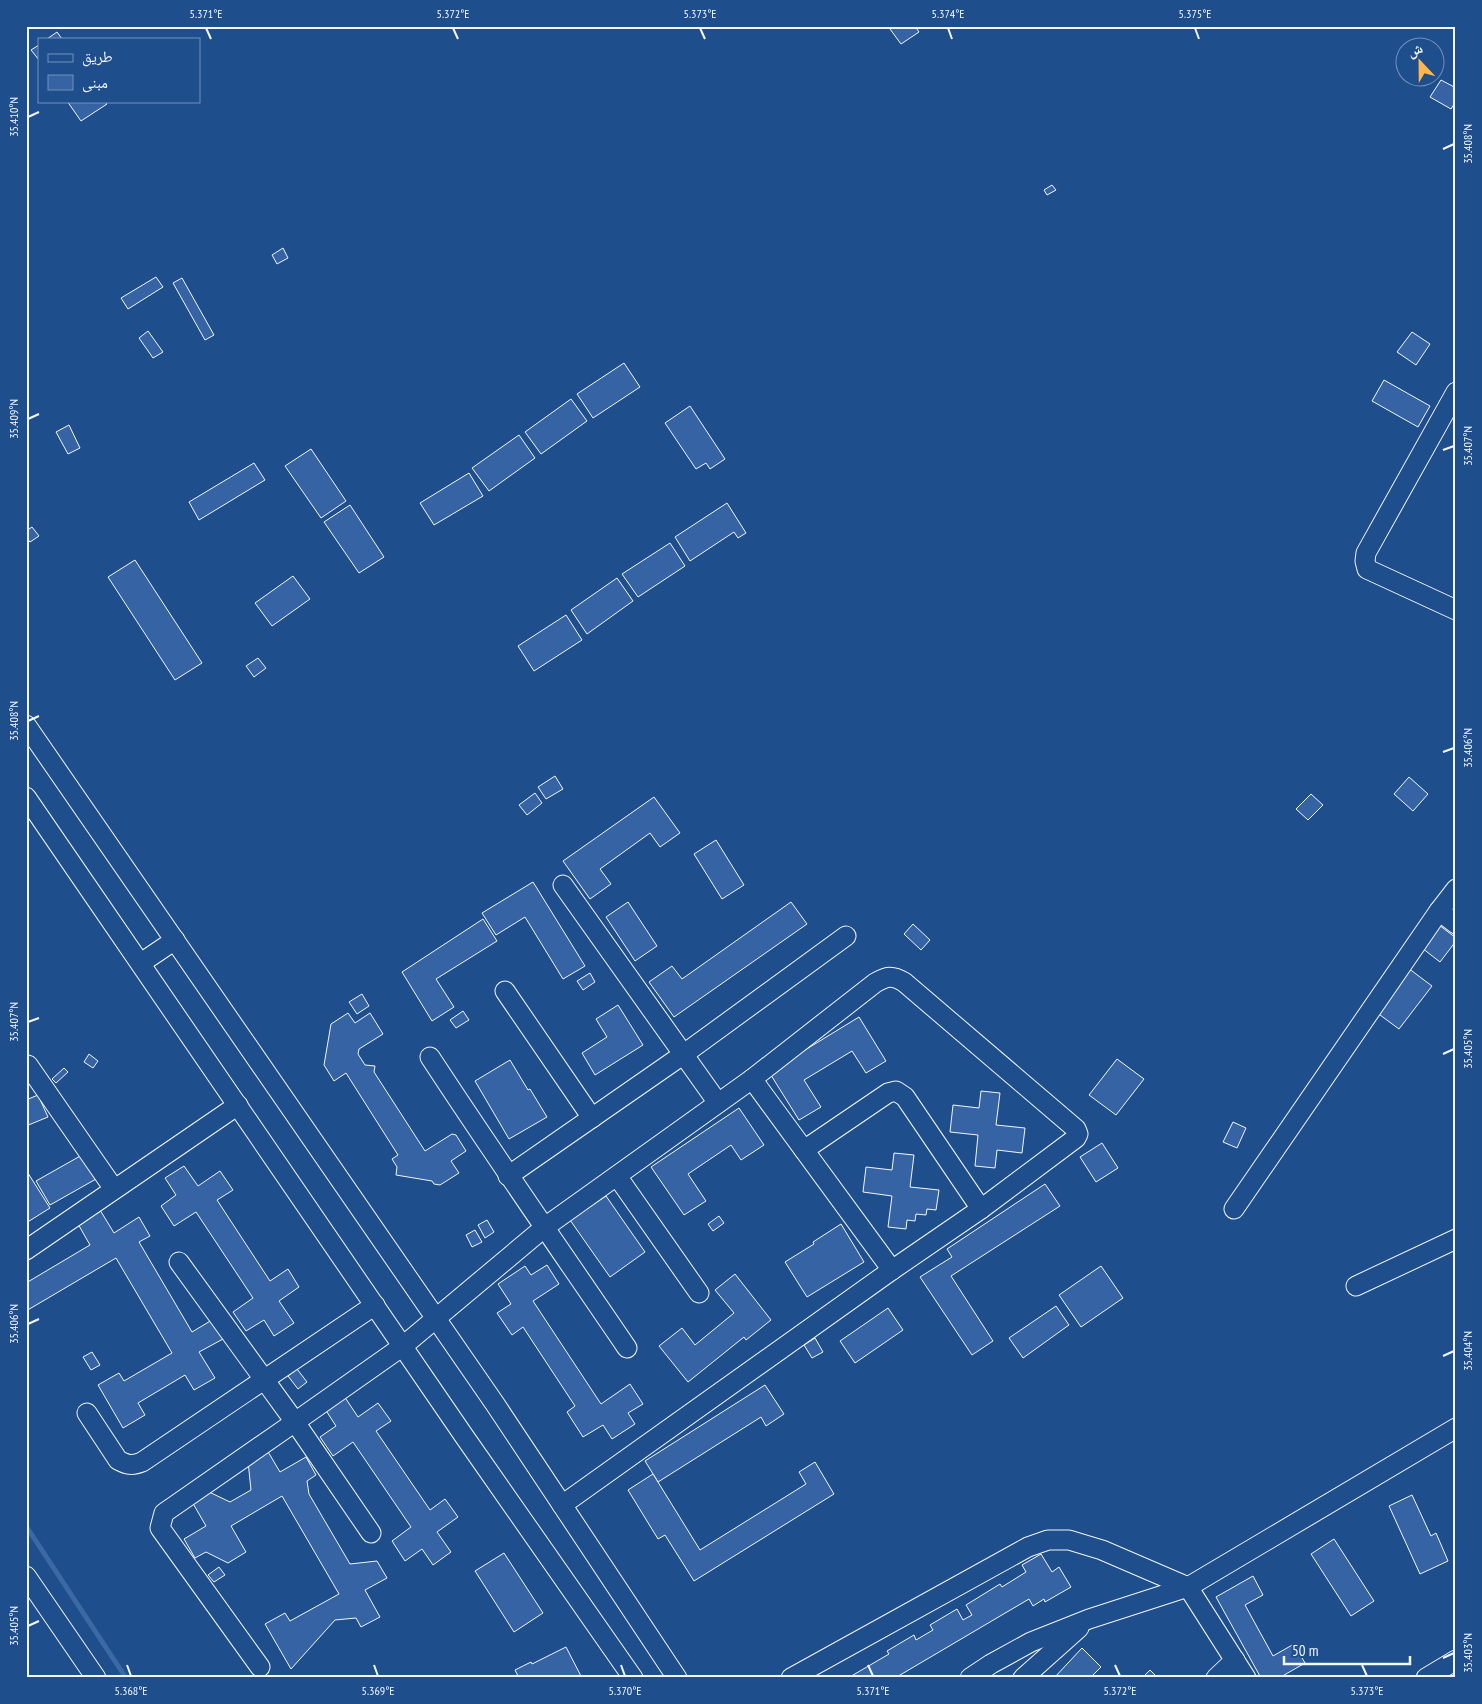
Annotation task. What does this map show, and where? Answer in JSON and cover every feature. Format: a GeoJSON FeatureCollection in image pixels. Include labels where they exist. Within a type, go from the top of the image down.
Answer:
{"type":"FeatureCollection","features":[{"type":"Feature","properties":{"kind":"street"},"geometry":{"type":"LineString","coordinates":[[1456,392],[1366,553],[1365,561],[1367,569],[1456,610]]}},
{"type":"Feature","properties":{"kind":"street"},"geometry":{"type":"LineString","coordinates":[[26,725],[495,1404],[562,1505],[669,1675]]}},
{"type":"Feature","properties":{"kind":"street"},"geometry":{"type":"LineString","coordinates":[[26,797],[633,1678]]}},
{"type":"Feature","properties":{"kind":"street"},"geometry":{"type":"LineString","coordinates":[[563,885],[718,1103]]}},
{"type":"Feature","properties":{"kind":"street"},"geometry":{"type":"LineString","coordinates":[[1234,1209],[1456,889]]}},
{"type":"Feature","properties":{"kind":"street"},"geometry":{"type":"LineString","coordinates":[[1439,911],[1456,924]]}},
{"type":"Feature","properties":{"kind":"street"},"geometry":{"type":"LineString","coordinates":[[508,1176],[684,1054],[846,936]]}},
{"type":"Feature","properties":{"kind":"street"},"geometry":{"type":"LineString","coordinates":[[141,963],[175,940]]}},
{"type":"Feature","properties":{"kind":"street"},"geometry":{"type":"LineString","coordinates":[[260,1666],[160,1528],[164,1513],[403,1346],[545,1227],[752,1079],[875,983],[887,976],[894,976],[904,982],[1072,1124],[1078,1134],[1076,1138],[981,1210],[892,1270],[562,1505]]}},
{"type":"Feature","properties":{"kind":"street"},"geometry":{"type":"LineString","coordinates":[[505,991],[592,1118]]}},
{"type":"Feature","properties":{"kind":"street"},"geometry":{"type":"LineString","coordinates":[[430,1057],[508,1176],[627,1348]]}},
{"type":"Feature","properties":{"kind":"street"},"geometry":{"type":"LineString","coordinates":[[28,1065],[114,1190]]}},
{"type":"Feature","properties":{"kind":"street"},"geometry":{"type":"LineString","coordinates":[[752,1079],[892,1270]]}},
{"type":"Feature","properties":{"kind":"street"},"geometry":{"type":"LineString","coordinates":[[804,1150],[888,1093],[896,1091],[905,1097],[981,1210]]}},
{"type":"Feature","properties":{"kind":"street"},"geometry":{"type":"LineString","coordinates":[[26,1250],[238,1105]]}},
{"type":"Feature","properties":{"kind":"street"},"geometry":{"type":"LineString","coordinates":[[617,1176],[699,1293]]}},
{"type":"Feature","properties":{"kind":"street"},"geometry":{"type":"LineString","coordinates":[[1356,1286],[1456,1239]]}},
{"type":"Feature","properties":{"kind":"street"},"geometry":{"type":"LineString","coordinates":[[179,1262],[295,1422],[371,1533]]}},
{"type":"Feature","properties":{"kind":"street"},"geometry":{"type":"LineString","coordinates":[[87,1413],[118,1460],[133,1466],[142,1462],[375,1305]]}},
{"type":"Feature","properties":{"kind":"street"},"geometry":{"type":"LineString","coordinates":[[970,1678],[991,1664],[1032,1642],[1089,1619],[1188,1587],[1456,1428]]}},
{"type":"Feature","properties":{"kind":"street"},"geometry":{"type":"LineString","coordinates":[[791,1678],[1028,1547],[1048,1540],[1069,1540],[1102,1550],[1188,1587],[1246,1678]]}},
{"type":"Feature","properties":{"kind":"street"},"geometry":{"type":"LineString","coordinates":[[26,1576],[33,1599],[96,1678]]}},
{"type":"Feature","properties":{"kind":"street"},"geometry":{"type":"LineString","coordinates":[[1023,1678],[1089,1619]]}},
{"type":"Feature","properties":{"kind":"street"},"geometry":{"type":"LineString","coordinates":[[1216,1678],[1235,1660]]}},
{"type":"Feature","properties":{"kind":"street"},"geometry":{"type":"LineString","coordinates":[[1426,1678],[1451,1668]]}},
{"type":"Feature","properties":{"kind":"building"},"geometry":{"type":"Polygon","coordinates":[[[894,26],[915,26],[919,32],[901,44],[890,29],[894,26]]]}},
{"type":"Feature","properties":{"kind":"building"},"geometry":{"type":"Polygon","coordinates":[[[57,32],[61,38],[48,38],[57,32]]]}},
{"type":"Feature","properties":{"kind":"building"},"geometry":{"type":"Polygon","coordinates":[[[38,46],[38,59],[31,50],[38,46]]]}},
{"type":"Feature","properties":{"kind":"building"},"geometry":{"type":"Polygon","coordinates":[[[1444,82],[1456,88],[1456,101],[1451,109],[1430,97],[1436,88],[1444,88],[1444,82]]]}},
{"type":"Feature","properties":{"kind":"building"},"geometry":{"type":"Polygon","coordinates":[[[68,102],[106,102],[107,104],[81,121],[68,102]]]}},
{"type":"Feature","properties":{"kind":"building"},"geometry":{"type":"Polygon","coordinates":[[[1052,185],[1056,190],[1047,195],[1044,190],[1052,185]]]}},
{"type":"Feature","properties":{"kind":"building"},"geometry":{"type":"Polygon","coordinates":[[[283,248],[288,258],[277,264],[272,255],[283,248]]]}},
{"type":"Feature","properties":{"kind":"building"},"geometry":{"type":"Polygon","coordinates":[[[156,277],[163,287],[128,309],[121,298],[156,277]]]}},
{"type":"Feature","properties":{"kind":"building"},"geometry":{"type":"Polygon","coordinates":[[[182,278],[214,335],[205,340],[173,283],[182,278]]]}},
{"type":"Feature","properties":{"kind":"building"},"geometry":{"type":"Polygon","coordinates":[[[148,331],[163,352],[153,358],[139,338],[148,331]]]}},
{"type":"Feature","properties":{"kind":"building"},"geometry":{"type":"Polygon","coordinates":[[[1412,332],[1430,344],[1416,365],[1397,352],[1412,332]]]}},
{"type":"Feature","properties":{"kind":"building"},"geometry":{"type":"Polygon","coordinates":[[[624,363],[640,387],[593,418],[577,394],[624,363]]]}},
{"type":"Feature","properties":{"kind":"building"},"geometry":{"type":"Polygon","coordinates":[[[1384,380],[1430,406],[1418,427],[1372,401],[1384,380]]]}},
{"type":"Feature","properties":{"kind":"building"},"geometry":{"type":"Polygon","coordinates":[[[571,399],[587,421],[541,454],[525,432],[571,399]]]}},
{"type":"Feature","properties":{"kind":"building"},"geometry":{"type":"Polygon","coordinates":[[[690,406],[725,459],[710,469],[706,463],[696,469],[665,423],[690,406]]]}},
{"type":"Feature","properties":{"kind":"building"},"geometry":{"type":"Polygon","coordinates":[[[69,425],[80,448],[68,454],[56,432],[69,425]]]}},
{"type":"Feature","properties":{"kind":"building"},"geometry":{"type":"Polygon","coordinates":[[[519,435],[535,458],[489,491],[472,468],[519,435]]]}},
{"type":"Feature","properties":{"kind":"building"},"geometry":{"type":"Polygon","coordinates":[[[311,449],[346,501],[321,518],[285,466],[311,449]]]}},
{"type":"Feature","properties":{"kind":"building"},"geometry":{"type":"Polygon","coordinates":[[[254,463],[265,480],[199,520],[189,502],[254,463]]]}},
{"type":"Feature","properties":{"kind":"building"},"geometry":{"type":"Polygon","coordinates":[[[469,473],[483,496],[434,525],[420,503],[469,473]]]}},
{"type":"Feature","properties":{"kind":"building"},"geometry":{"type":"Polygon","coordinates":[[[727,503],[746,533],[738,538],[734,532],[690,561],[675,537],[727,503]]]}},
{"type":"Feature","properties":{"kind":"building"},"geometry":{"type":"Polygon","coordinates":[[[350,505],[384,557],[359,573],[324,522],[350,505]]]}},
{"type":"Feature","properties":{"kind":"building"},"geometry":{"type":"Polygon","coordinates":[[[32,527],[39,536],[30,542],[26,537],[26,531],[32,527]]]}},
{"type":"Feature","properties":{"kind":"building"},"geometry":{"type":"Polygon","coordinates":[[[670,543],[685,566],[638,597],[622,574],[670,543]]]}},
{"type":"Feature","properties":{"kind":"building"},"geometry":{"type":"Polygon","coordinates":[[[135,560],[202,663],[175,680],[108,577],[135,560]]]}},
{"type":"Feature","properties":{"kind":"building"},"geometry":{"type":"Polygon","coordinates":[[[293,576],[310,599],[272,626],[255,603],[293,576]]]}},
{"type":"Feature","properties":{"kind":"building"},"geometry":{"type":"Polygon","coordinates":[[[617,578],[633,601],[587,634],[571,610],[617,578]]]}},
{"type":"Feature","properties":{"kind":"building"},"geometry":{"type":"Polygon","coordinates":[[[566,615],[582,640],[534,671],[518,646],[566,615]]]}},
{"type":"Feature","properties":{"kind":"building"},"geometry":{"type":"Polygon","coordinates":[[[258,658],[266,668],[254,677],[246,666],[258,658]]]}},
{"type":"Feature","properties":{"kind":"building"},"geometry":{"type":"Polygon","coordinates":[[[555,776],[563,789],[546,799],[538,787],[555,776]]]}},
{"type":"Feature","properties":{"kind":"building"},"geometry":{"type":"Polygon","coordinates":[[[1409,777],[1428,794],[1413,811],[1394,794],[1409,777]]]}},
{"type":"Feature","properties":{"kind":"building"},"geometry":{"type":"Polygon","coordinates":[[[535,793],[542,803],[527,815],[519,805],[535,793]]]}},
{"type":"Feature","properties":{"kind":"building"},"geometry":{"type":"Polygon","coordinates":[[[1311,794],[1323,805],[1308,820],[1296,809],[1311,794]]]}},
{"type":"Feature","properties":{"kind":"building"},"geometry":{"type":"Polygon","coordinates":[[[654,797],[680,833],[660,847],[650,833],[600,869],[611,884],[590,899],[563,861],[654,797]]]}},
{"type":"Feature","properties":{"kind":"building"},"geometry":{"type":"Polygon","coordinates":[[[716,840],[744,885],[722,899],[694,854],[716,840]]]}},
{"type":"Feature","properties":{"kind":"building"},"geometry":{"type":"Polygon","coordinates":[[[533,882],[585,966],[563,979],[525,917],[496,935],[482,913],[533,882]]]}},
{"type":"Feature","properties":{"kind":"building"},"geometry":{"type":"Polygon","coordinates":[[[628,902],[657,946],[635,961],[606,917],[628,902]]]}},
{"type":"Feature","properties":{"kind":"building"},"geometry":{"type":"Polygon","coordinates":[[[791,902],[807,924],[674,1017],[649,982],[672,966],[682,979],[791,902]]]}},
{"type":"Feature","properties":{"kind":"building"},"geometry":{"type":"Polygon","coordinates":[[[483,919],[497,941],[436,979],[454,1007],[432,1021],[402,972],[483,919]]]}},
{"type":"Feature","properties":{"kind":"building"},"geometry":{"type":"Polygon","coordinates":[[[913,924],[930,940],[921,950],[904,934],[913,924]]]}},
{"type":"Feature","properties":{"kind":"building"},"geometry":{"type":"Polygon","coordinates":[[[1439,925],[1456,938],[1456,941],[1440,962],[1422,948],[1439,925]]]}},
{"type":"Feature","properties":{"kind":"building"},"geometry":{"type":"Polygon","coordinates":[[[1408,968],[1432,986],[1399,1029],[1376,1012],[1408,968]]]}},
{"type":"Feature","properties":{"kind":"building"},"geometry":{"type":"Polygon","coordinates":[[[590,973],[595,982],[583,990],[577,981],[590,973]]]}},
{"type":"Feature","properties":{"kind":"building"},"geometry":{"type":"Polygon","coordinates":[[[362,994],[369,1006],[357,1014],[349,1002],[362,994]]]}},
{"type":"Feature","properties":{"kind":"building"},"geometry":{"type":"Polygon","coordinates":[[[618,1005],[643,1045],[595,1075],[582,1053],[607,1037],[596,1019],[618,1005]]]}},
{"type":"Feature","properties":{"kind":"building"},"geometry":{"type":"Polygon","coordinates":[[[463,1011],[469,1020],[456,1028],[450,1020],[463,1011]]]}},
{"type":"Feature","properties":{"kind":"building"},"geometry":{"type":"Polygon","coordinates":[[[348,1013],[355,1023],[370,1013],[383,1034],[359,1049],[358,1054],[365,1065],[375,1066],[374,1072],[425,1151],[452,1134],[456,1135],[466,1151],[451,1161],[459,1173],[440,1185],[434,1184],[432,1181],[396,1175],[397,1167],[392,1159],[398,1155],[346,1073],[334,1081],[324,1065],[331,1024],[348,1013]]]}},
{"type":"Feature","properties":{"kind":"building"},"geometry":{"type":"Polygon","coordinates":[[[859,1017],[886,1061],[866,1073],[852,1051],[804,1080],[821,1107],[799,1120],[769,1072],[859,1017]]]}},
{"type":"Feature","properties":{"kind":"building"},"geometry":{"type":"Polygon","coordinates":[[[89,1054],[98,1061],[93,1068],[84,1062],[89,1054]]]}},
{"type":"Feature","properties":{"kind":"building"},"geometry":{"type":"Polygon","coordinates":[[[1117,1059],[1144,1079],[1116,1115],[1089,1095],[1117,1059]]]}},
{"type":"Feature","properties":{"kind":"building"},"geometry":{"type":"Polygon","coordinates":[[[510,1060],[547,1117],[509,1139],[475,1081],[510,1060]]]}},
{"type":"Feature","properties":{"kind":"building"},"geometry":{"type":"Polygon","coordinates":[[[64,1068],[68,1072],[56,1083],[52,1079],[64,1068]]]}},
{"type":"Feature","properties":{"kind":"building"},"geometry":{"type":"Polygon","coordinates":[[[981,1091],[1000,1093],[996,1125],[1025,1128],[1022,1153],[997,1150],[995,1168],[975,1166],[978,1135],[950,1132],[953,1105],[979,1108],[981,1091]]]}},
{"type":"Feature","properties":{"kind":"building"},"geometry":{"type":"Polygon","coordinates":[[[38,1095],[48,1117],[26,1126],[26,1100],[38,1095]]]}},
{"type":"Feature","properties":{"kind":"building"},"geometry":{"type":"Polygon","coordinates":[[[739,1108],[764,1145],[741,1160],[731,1145],[688,1174],[706,1201],[684,1215],[651,1167],[739,1108]]]}},
{"type":"Feature","properties":{"kind":"building"},"geometry":{"type":"Polygon","coordinates":[[[1233,1122],[1246,1128],[1237,1148],[1223,1142],[1233,1122]]]}},
{"type":"Feature","properties":{"kind":"building"},"geometry":{"type":"Polygon","coordinates":[[[1102,1143],[1118,1168],[1096,1182],[1080,1157],[1102,1143]]]}},
{"type":"Feature","properties":{"kind":"building"},"geometry":{"type":"Polygon","coordinates":[[[894,1153],[914,1155],[910,1187],[939,1190],[936,1210],[927,1209],[926,1215],[916,1214],[915,1221],[907,1220],[906,1229],[888,1227],[892,1196],[863,1192],[866,1167],[892,1170],[894,1153]]]}},
{"type":"Feature","properties":{"kind":"building"},"geometry":{"type":"Polygon","coordinates":[[[82,1155],[96,1179],[50,1205],[36,1181],[82,1155]]]}},
{"type":"Feature","properties":{"kind":"building"},"geometry":{"type":"Polygon","coordinates":[[[184,1166],[198,1186],[220,1171],[233,1190],[217,1200],[270,1281],[288,1269],[299,1287],[279,1301],[294,1323],[274,1336],[264,1320],[246,1331],[233,1312],[253,1298],[196,1212],[174,1226],[161,1206],[176,1195],[165,1178],[184,1166]]]}},
{"type":"Feature","properties":{"kind":"building"},"geometry":{"type":"Polygon","coordinates":[[[26,1170],[50,1208],[26,1223],[26,1170]]]}},
{"type":"Feature","properties":{"kind":"building"},"geometry":{"type":"Polygon","coordinates":[[[1045,1184],[1060,1206],[951,1276],[993,1341],[972,1355],[920,1277],[952,1257],[947,1249],[1045,1184]]]}},
{"type":"Feature","properties":{"kind":"building"},"geometry":{"type":"Polygon","coordinates":[[[606,1196],[645,1252],[610,1277],[570,1220],[606,1196]]]}},
{"type":"Feature","properties":{"kind":"building"},"geometry":{"type":"Polygon","coordinates":[[[100,1210],[114,1233],[139,1217],[150,1236],[139,1242],[192,1332],[212,1320],[223,1339],[199,1352],[215,1378],[194,1390],[185,1375],[138,1403],[145,1415],[123,1428],[98,1385],[119,1373],[124,1381],[172,1353],[116,1258],[26,1311],[26,1283],[90,1245],[78,1224],[100,1210]]]}},
{"type":"Feature","properties":{"kind":"building"},"geometry":{"type":"Polygon","coordinates":[[[719,1216],[724,1223],[713,1231],[708,1224],[719,1216]]]}},
{"type":"Feature","properties":{"kind":"building"},"geometry":{"type":"Polygon","coordinates":[[[487,1220],[494,1232],[485,1238],[478,1225],[487,1220]]]}},
{"type":"Feature","properties":{"kind":"building"},"geometry":{"type":"Polygon","coordinates":[[[841,1224],[864,1262],[807,1297],[785,1262],[841,1224]]]}},
{"type":"Feature","properties":{"kind":"building"},"geometry":{"type":"Polygon","coordinates":[[[475,1230],[482,1242],[472,1247],[466,1235],[475,1230]]]}},
{"type":"Feature","properties":{"kind":"building"},"geometry":{"type":"Polygon","coordinates":[[[547,1265],[559,1284],[533,1301],[601,1404],[630,1384],[643,1404],[628,1413],[635,1424],[612,1439],[603,1425],[583,1437],[567,1412],[575,1406],[523,1327],[512,1335],[497,1313],[511,1304],[498,1284],[525,1266],[531,1275],[547,1265]]]}},
{"type":"Feature","properties":{"kind":"building"},"geometry":{"type":"Polygon","coordinates":[[[1101,1266],[1123,1298],[1081,1327],[1059,1295],[1101,1266]]]}},
{"type":"Feature","properties":{"kind":"building"},"geometry":{"type":"Polygon","coordinates":[[[735,1274],[771,1320],[746,1340],[744,1337],[688,1382],[659,1346],[682,1328],[695,1345],[734,1313],[715,1290],[735,1274]]]}},
{"type":"Feature","properties":{"kind":"building"},"geometry":{"type":"Polygon","coordinates":[[[1056,1306],[1069,1325],[1023,1358],[1009,1338],[1056,1306]]]}},
{"type":"Feature","properties":{"kind":"building"},"geometry":{"type":"Polygon","coordinates":[[[888,1308],[903,1330],[855,1363],[840,1341],[888,1308]]]}},
{"type":"Feature","properties":{"kind":"building"},"geometry":{"type":"Polygon","coordinates":[[[815,1338],[823,1352],[812,1358],[804,1345],[815,1338]]]}},
{"type":"Feature","properties":{"kind":"building"},"geometry":{"type":"Polygon","coordinates":[[[92,1352],[100,1365],[91,1370],[83,1357],[92,1352]]]}},
{"type":"Feature","properties":{"kind":"building"},"geometry":{"type":"Polygon","coordinates":[[[297,1369],[307,1382],[298,1389],[288,1376],[297,1369]]]}},
{"type":"Feature","properties":{"kind":"building"},"geometry":{"type":"Polygon","coordinates":[[[765,1385],[784,1414],[766,1426],[761,1417],[658,1482],[645,1461],[765,1385]]]}},
{"type":"Feature","properties":{"kind":"building"},"geometry":{"type":"Polygon","coordinates":[[[344,1396],[358,1417],[378,1403],[391,1421],[376,1431],[430,1510],[445,1499],[458,1517],[437,1532],[451,1552],[433,1565],[422,1549],[405,1561],[392,1541],[411,1527],[353,1442],[333,1456],[320,1437],[336,1426],[325,1409],[344,1396]]]}},
{"type":"Feature","properties":{"kind":"building"},"geometry":{"type":"Polygon","coordinates":[[[267,1450],[280,1472],[306,1457],[316,1475],[307,1481],[309,1494],[350,1564],[377,1561],[387,1578],[365,1590],[380,1617],[361,1627],[356,1618],[335,1620],[291,1669],[265,1624],[285,1613],[290,1621],[339,1594],[282,1496],[231,1526],[246,1552],[228,1563],[206,1552],[195,1558],[184,1539],[206,1526],[191,1500],[207,1491],[230,1502],[251,1490],[248,1461],[267,1450]]]}},
{"type":"Feature","properties":{"kind":"building"},"geometry":{"type":"Polygon","coordinates":[[[815,1462],[834,1494],[694,1581],[665,1535],[658,1539],[628,1490],[653,1474],[700,1550],[806,1484],[799,1472],[815,1462]]]}},
{"type":"Feature","properties":{"kind":"building"},"geometry":{"type":"Polygon","coordinates":[[[1412,1495],[1431,1536],[1436,1533],[1448,1561],[1420,1574],[1389,1506],[1412,1495]]]}},
{"type":"Feature","properties":{"kind":"building"},"geometry":{"type":"Polygon","coordinates":[[[1334,1539],[1374,1601],[1351,1616],[1311,1554],[1334,1539]]]}},
{"type":"Feature","properties":{"kind":"building"},"geometry":{"type":"Polygon","coordinates":[[[504,1553],[543,1613],[514,1632],[475,1571],[504,1553]]]}},
{"type":"Feature","properties":{"kind":"building"},"geometry":{"type":"Polygon","coordinates":[[[1041,1554],[1052,1572],[1059,1567],[1071,1587],[1045,1602],[1044,1599],[1033,1606],[1029,1599],[895,1678],[848,1678],[889,1654],[887,1651],[914,1635],[916,1640],[933,1630],[930,1625],[957,1609],[963,1620],[972,1615],[966,1605],[1000,1584],[1002,1587],[1026,1572],[1022,1565],[1041,1554]]]}},
{"type":"Feature","properties":{"kind":"building"},"geometry":{"type":"Polygon","coordinates":[[[219,1567],[225,1575],[214,1582],[208,1575],[219,1567]]]}},
{"type":"Feature","properties":{"kind":"building"},"geometry":{"type":"Polygon","coordinates":[[[1253,1576],[1263,1595],[1245,1605],[1273,1656],[1294,1644],[1305,1663],[1279,1678],[1261,1678],[1216,1597],[1253,1576]]]}},
{"type":"Feature","properties":{"kind":"building"},"geometry":{"type":"Polygon","coordinates":[[[566,1647],[582,1678],[519,1678],[515,1670],[531,1662],[532,1664],[566,1647]]]}},
{"type":"Feature","properties":{"kind":"building"},"geometry":{"type":"Polygon","coordinates":[[[1082,1648],[1101,1667],[1090,1678],[1054,1678],[1082,1648]]]}},
{"type":"Feature","properties":{"kind":"building"},"geometry":{"type":"Polygon","coordinates":[[[1150,1670],[1158,1678],[1142,1678],[1150,1670]]]}},
{"type":"Feature","properties":{"kind":"waterway"},"geometry":{"type":"LineString","coordinates":[[26,1526],[126,1678]]}}]}
